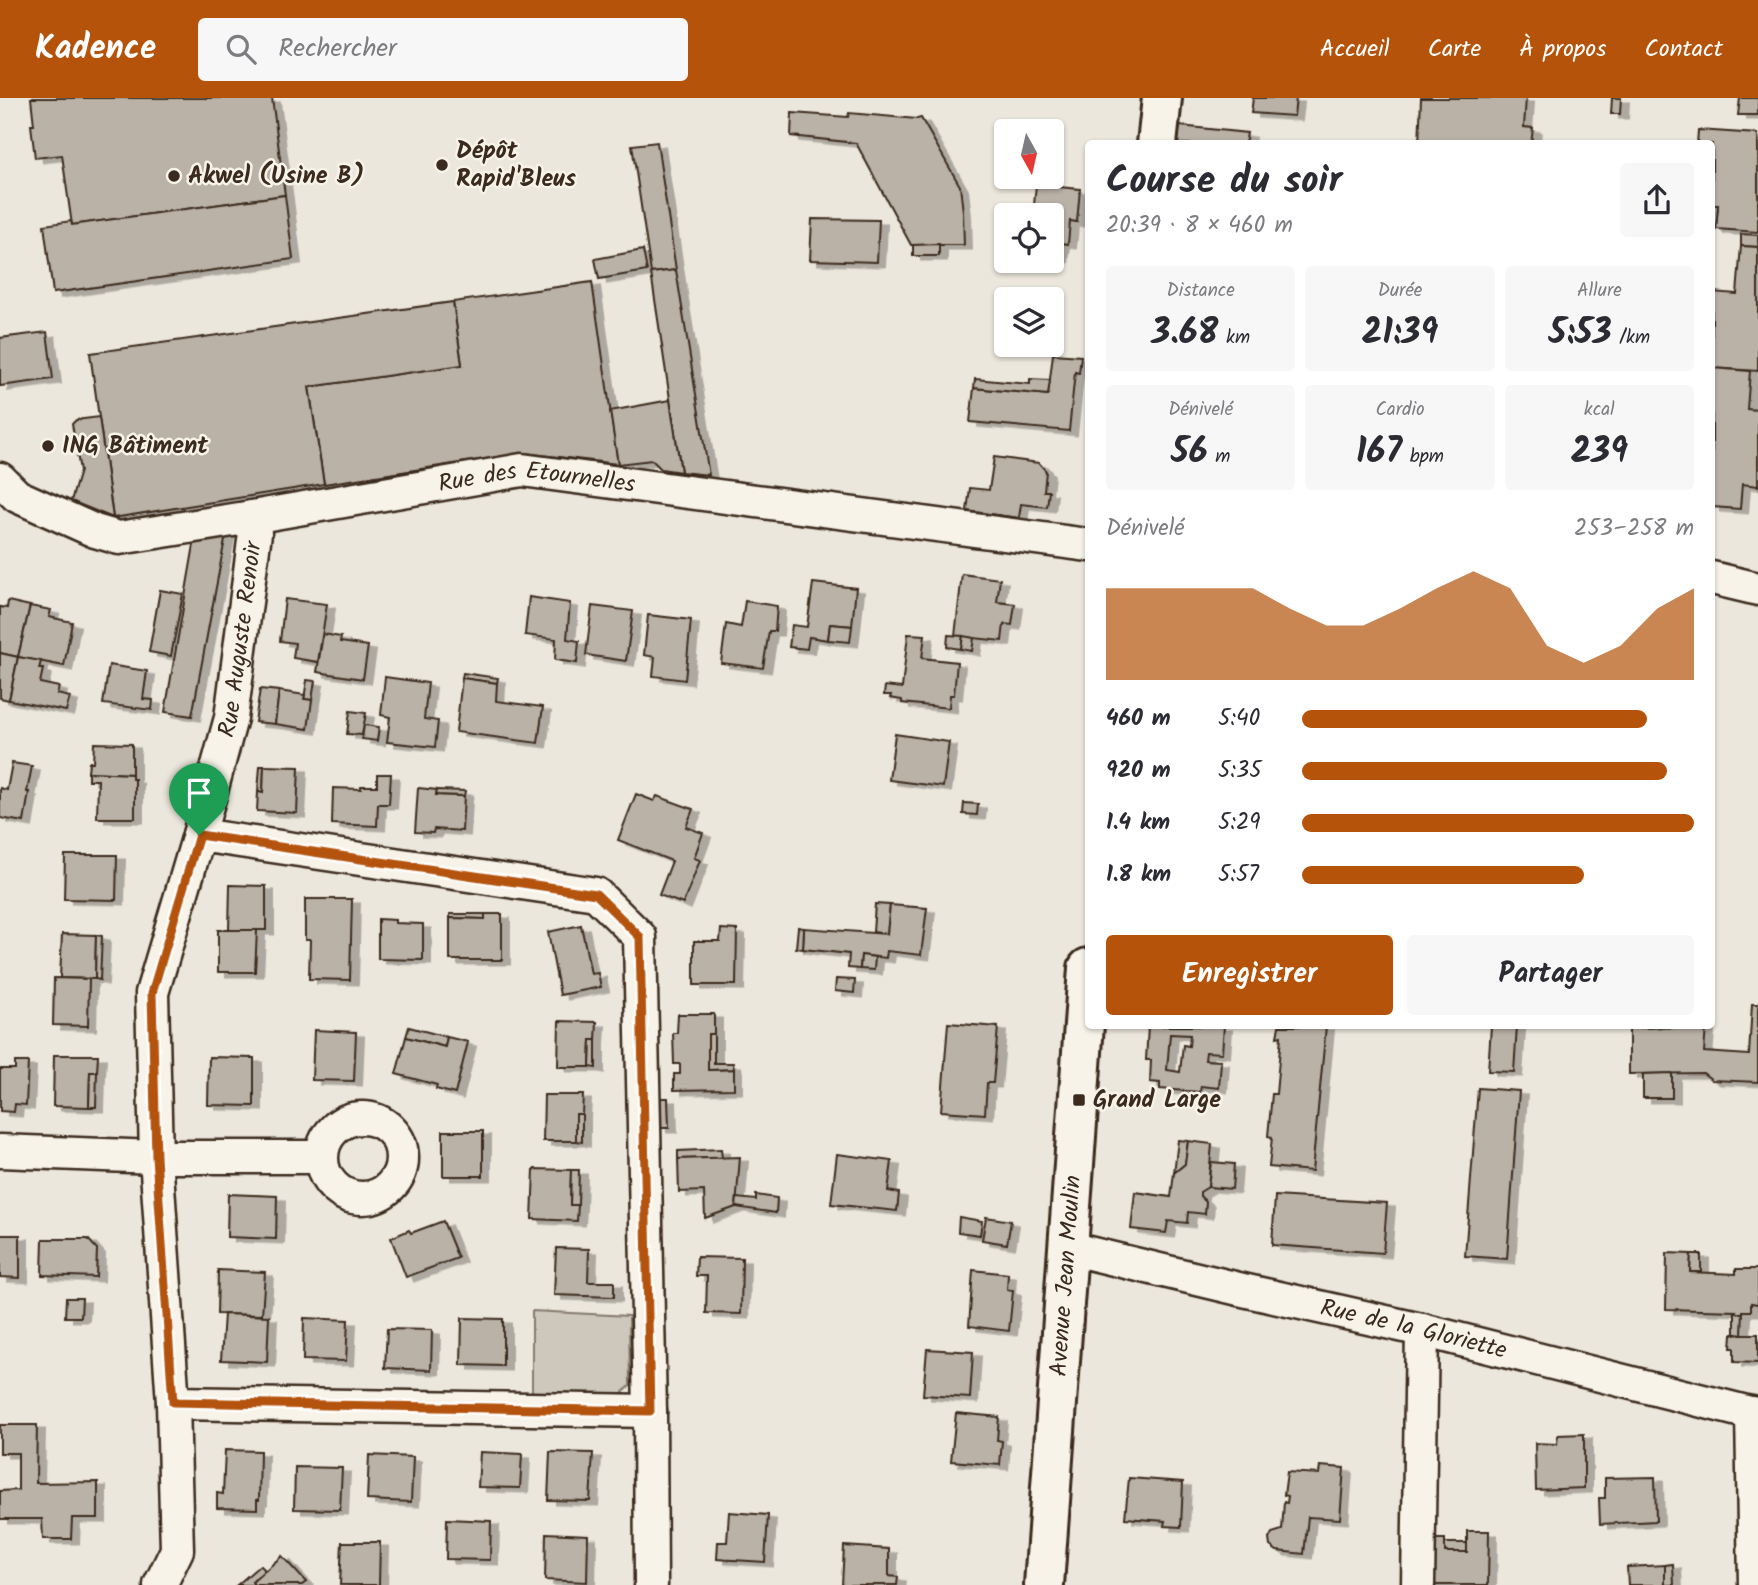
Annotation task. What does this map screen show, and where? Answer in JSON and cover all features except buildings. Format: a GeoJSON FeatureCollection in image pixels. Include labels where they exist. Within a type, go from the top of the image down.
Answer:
{"type":"FeatureCollection","features":[{"type":"Feature","properties":{"kind":"main road"},"geometry":{"type":"LineString","coordinates":[[1158,140],[1163,98]]}},
{"type":"Feature","properties":{"kind":"main road","name":"Avenue Jean Moulin"},"geometry":{"type":"LineString","coordinates":[[1044,1585],[1085,1012]]}},
{"type":"Feature","properties":{"kind":"street","name":"Rue des Etournelles"},"geometry":{"type":"LineString","coordinates":[[0,479],[17,496],[95,531],[119,538],[522,470],[1085,545]]}},
{"type":"Feature","properties":{"kind":"street","name":"Rue Auguste Renoir"},"geometry":{"type":"LineString","coordinates":[[160,1585],[177,1550],[173,1402],[156,1157],[152,993],[231,718],[255,533],[252,517]]}},
{"type":"Feature","properties":{"kind":"street"},"geometry":{"type":"LineString","coordinates":[[1715,579],[1758,589]]}},
{"type":"Feature","properties":{"kind":"street"},"geometry":{"type":"LineString","coordinates":[[199,835],[596,894],[640,937],[651,1585]]}},
{"type":"Feature","properties":{"kind":"street"},"geometry":{"type":"LineString","coordinates":[[0,1152],[156,1157],[321,1157]]}},
{"type":"Feature","properties":{"kind":"street","name":"Rue de la Gloriette"},"geometry":{"type":"LineString","coordinates":[[1069,1248],[1422,1329],[1755,1414]]}},
{"type":"Feature","properties":{"kind":"street"},"geometry":{"type":"LineString","coordinates":[[1418,1585],[1422,1329]]}},
{"type":"Feature","properties":{"kind":"street"},"geometry":{"type":"LineString","coordinates":[[173,1402],[650,1411]]}},
{"type":"Feature","properties":{"kind":"street"},"geometry":{"type":"LineString","coordinates":[[1755,1414],[1755,1585]]}},
{"type":"Feature","properties":{"kind":"shaded area"},"geometry":{"type":"Polygon","coordinates":[[[532,1311],[629,1316],[630,1386],[616,1398],[532,1396],[532,1311]]]}},
{"type":"Feature","properties":{"kind":"place","name":"Dépôt Rapid'Bleus"},"geometry":{"type":"Point","coordinates":[442,165]}},
{"type":"Feature","properties":{"kind":"place","name":"Akwel (Usine B)"},"geometry":{"type":"Point","coordinates":[174,176]}},
{"type":"Feature","properties":{"kind":"place","name":"ING Bâtiment"},"geometry":{"type":"Point","coordinates":[48,446]}},
{"type":"Feature","properties":{"kind":"place","name":"Grand Large"},"geometry":{"type":"Point","coordinates":[1079,1100]}},
{"type":"Feature","properties":{"kind":"route"},"geometry":{"type":"LineString","coordinates":[[199,835],[596,894],[640,937],[650,1411],[173,1402],[156,1157],[152,993],[199,835]]}}]}
